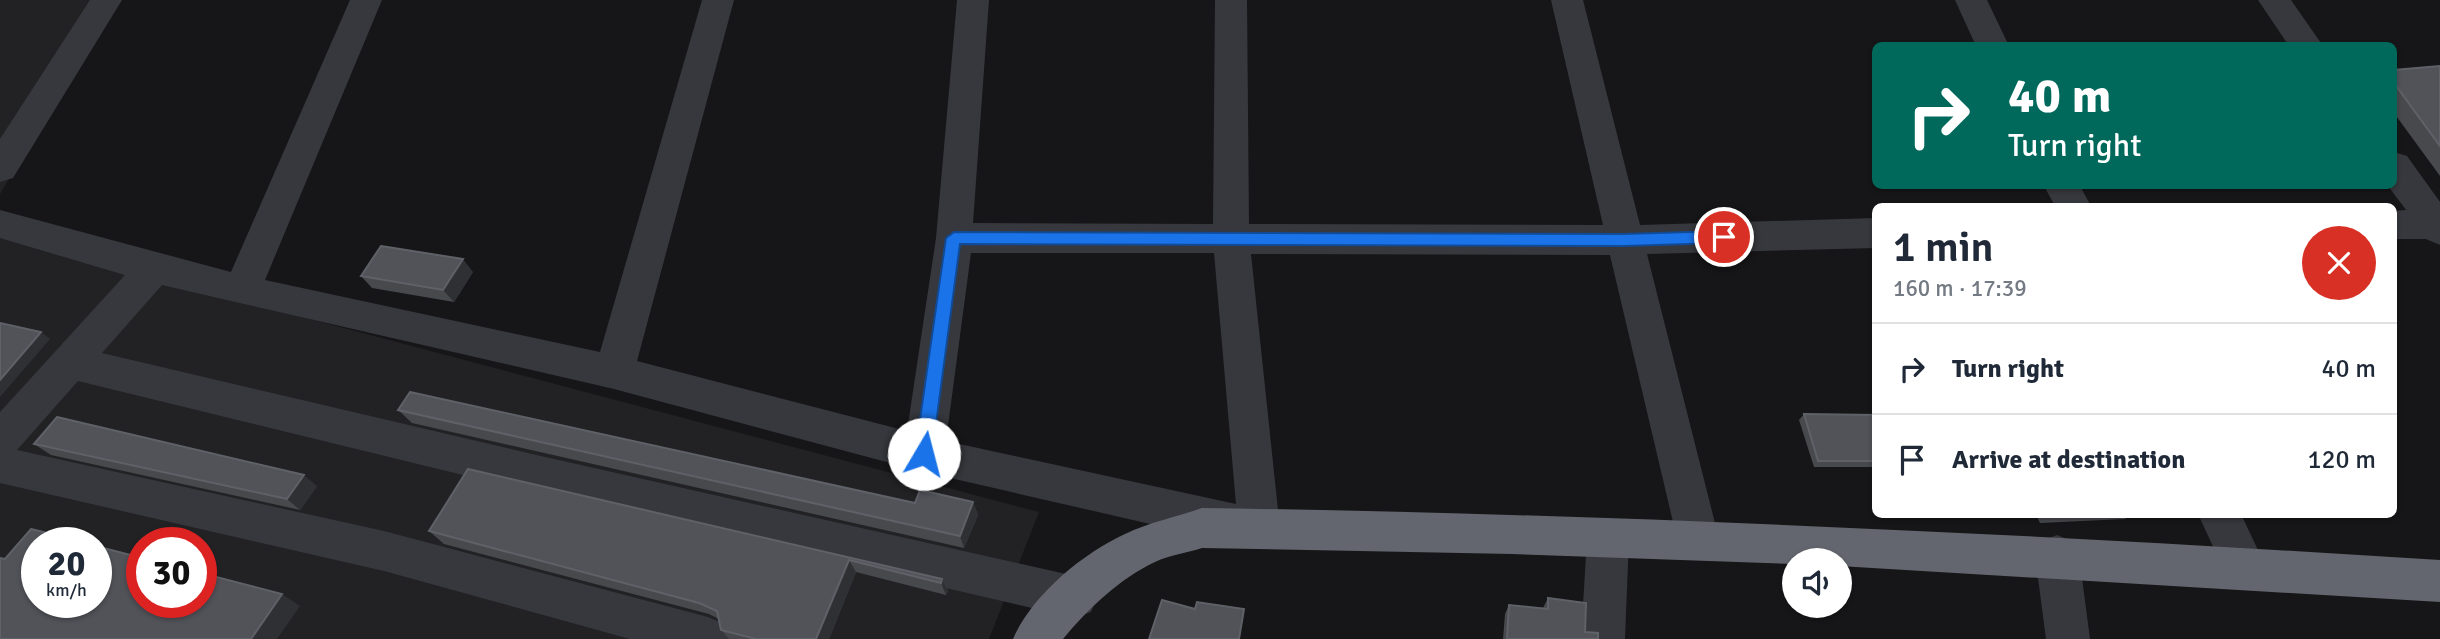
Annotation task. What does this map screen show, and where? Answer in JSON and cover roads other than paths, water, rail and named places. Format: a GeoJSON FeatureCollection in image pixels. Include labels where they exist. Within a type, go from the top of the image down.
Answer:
{"type":"FeatureCollection","features":[{"type":"Feature","properties":{"kind":"highway"},"geometry":{"type":"LineString","coordinates":[[1035,639],[1093,580],[1140,548],[1202,528],[1698,539],[2057,555],[2440,580]]}},
{"type":"Feature","properties":{"kind":"street"},"geometry":{"type":"LineString","coordinates":[[0,168],[106,0]]}},
{"type":"Feature","properties":{"kind":"street"},"geometry":{"type":"LineString","coordinates":[[242,290],[366,0]]}},
{"type":"Feature","properties":{"kind":"street"},"geometry":{"type":"LineString","coordinates":[[614,372],[718,0]]}},
{"type":"Feature","properties":{"kind":"street"},"geometry":{"type":"LineString","coordinates":[[924,454],[954,238],[973,0]]}},
{"type":"Feature","properties":{"kind":"street"},"geometry":{"type":"LineString","coordinates":[[0,224],[242,290],[614,372],[924,454],[1259,528],[1231,238],[1231,0]]}},
{"type":"Feature","properties":{"kind":"street"},"geometry":{"type":"LineString","coordinates":[[1567,0],[1623,240],[1698,539]]}},
{"type":"Feature","properties":{"kind":"street"},"geometry":{"type":"LineString","coordinates":[[1971,0],[1991,42]]}},
{"type":"Feature","properties":{"kind":"street"},"geometry":{"type":"LineString","coordinates":[[2274,0],[2304,42]]}},
{"type":"Feature","properties":{"kind":"street"},"geometry":{"type":"LineString","coordinates":[[2397,170],[2439,226]]}},
{"type":"Feature","properties":{"kind":"street"},"geometry":{"type":"LineString","coordinates":[[2397,225],[2439,226]]}},
{"type":"Feature","properties":{"kind":"street"},"geometry":{"type":"LineString","coordinates":[[954,238],[1623,240],[1872,233]]}},
{"type":"Feature","properties":{"kind":"street"},"geometry":{"type":"LineString","coordinates":[[0,441],[154,268]]}},
{"type":"Feature","properties":{"kind":"street"},"geometry":{"type":"LineString","coordinates":[[70,362],[532,473],[1075,597]]}},
{"type":"Feature","properties":{"kind":"street"},"geometry":{"type":"LineString","coordinates":[[0,465],[384,551],[708,639]]}},
{"type":"Feature","properties":{"kind":"street"},"geometry":{"type":"LineString","coordinates":[[2221,518],[2244,567]]}},
{"type":"Feature","properties":{"kind":"street"},"geometry":{"type":"LineString","coordinates":[[1603,639],[1608,538]]}},
{"type":"Feature","properties":{"kind":"street"},"geometry":{"type":"LineString","coordinates":[[2057,555],[2068,639]]}}]}
